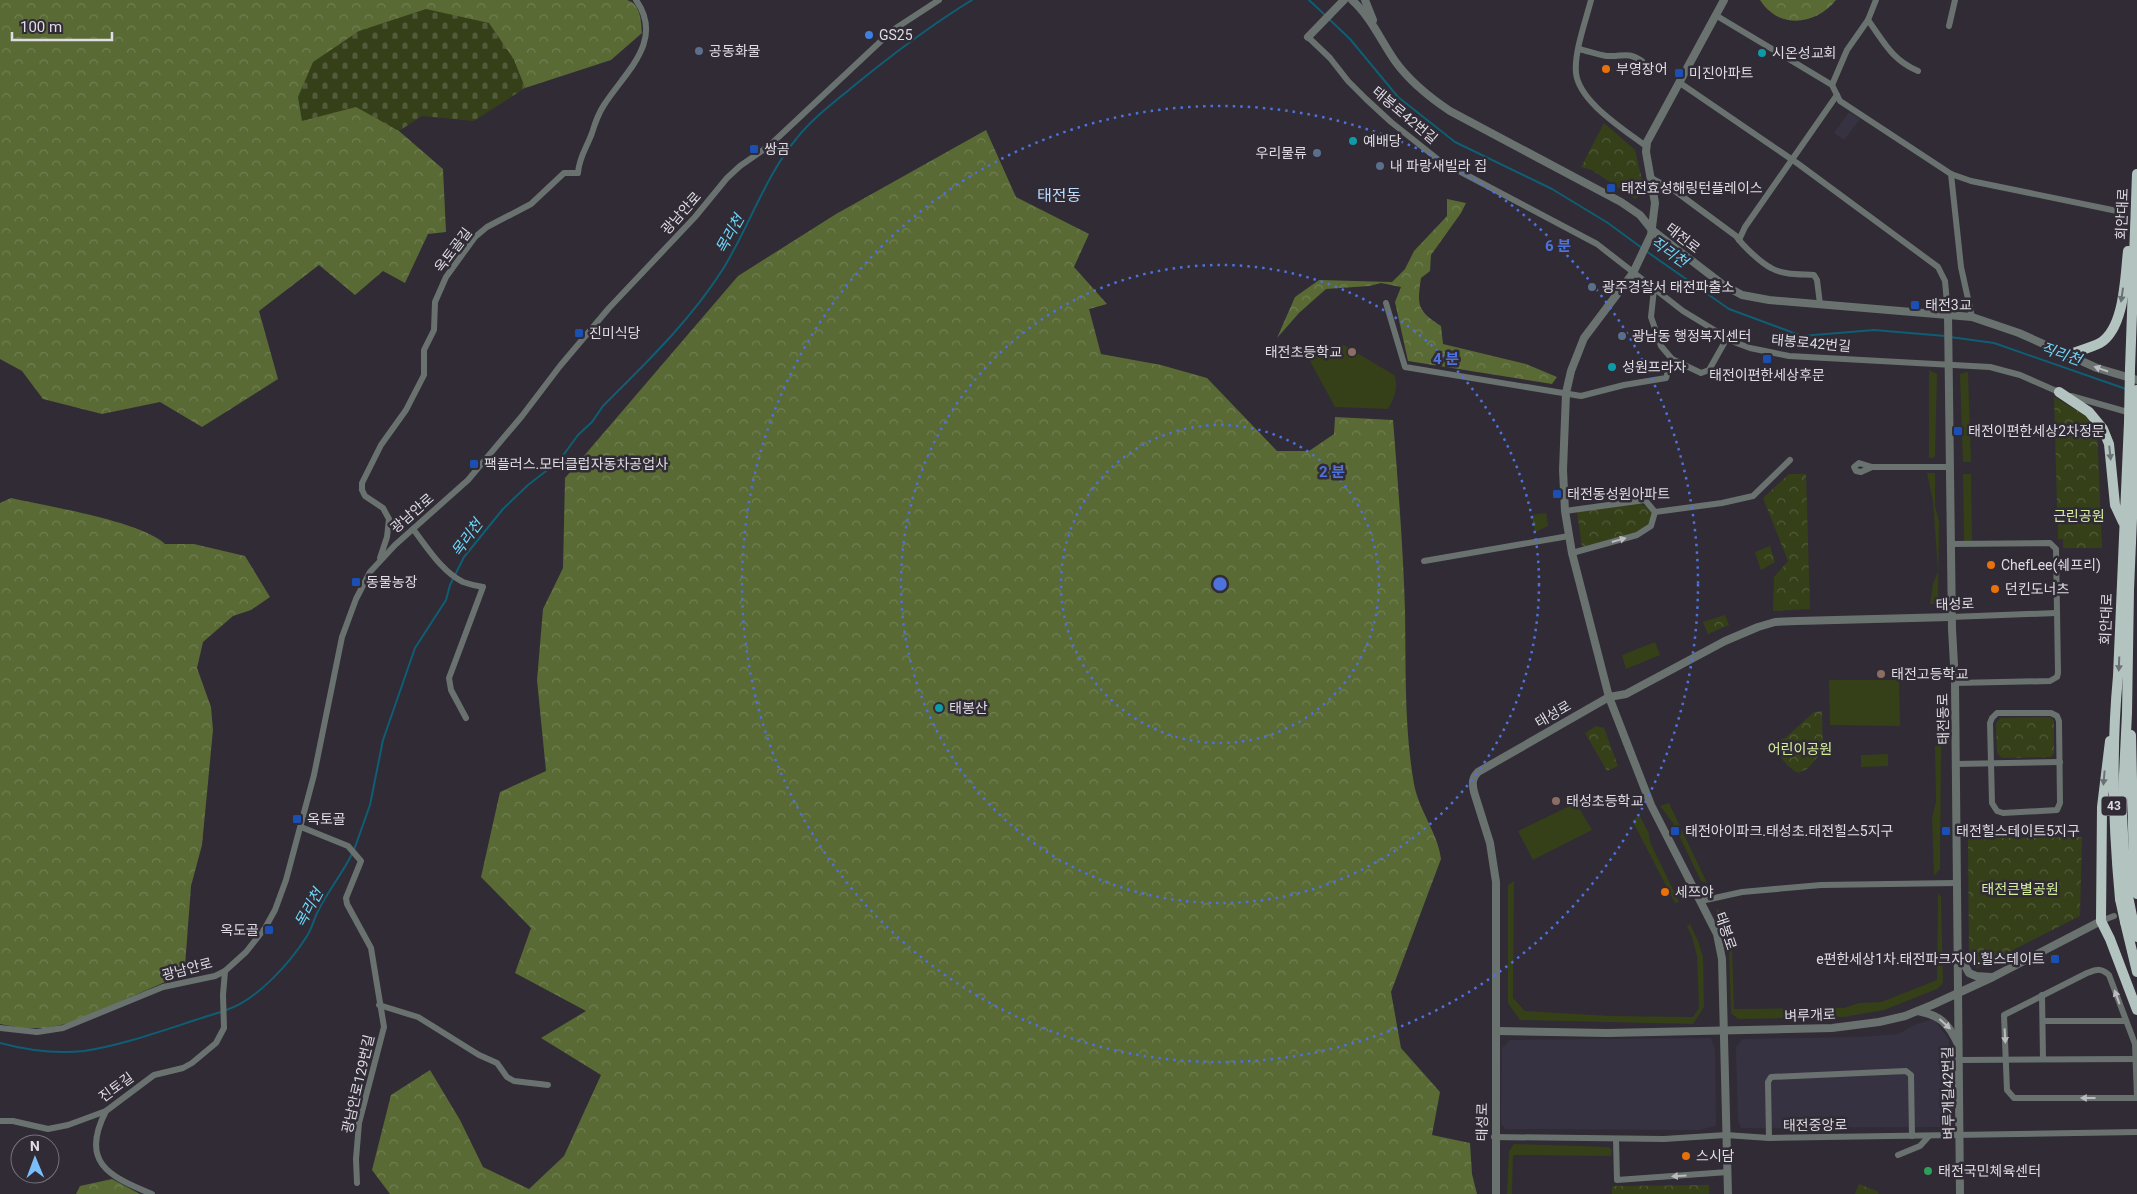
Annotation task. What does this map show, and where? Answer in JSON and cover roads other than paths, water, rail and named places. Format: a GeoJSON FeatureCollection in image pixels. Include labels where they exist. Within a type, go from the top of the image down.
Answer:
{"type":"FeatureCollection","features":[{"type":"Feature","properties":{"kind":"highway","name":"회안대로"},"geometry":{"type":"LineString","coordinates":[[2128,896],[2124,868],[2122,816],[2127,713],[2134,420],[2130,369],[2137,174]]}},
{"type":"Feature","properties":{"kind":"highway"},"geometry":{"type":"LineString","coordinates":[[2066,355],[2101,342],[2120,314],[2132,203],[2136,196]]}},
{"type":"Feature","properties":{"kind":"highway","name":"43"},"geometry":{"type":"LineString","coordinates":[[2134,420],[2137,390]]}},
{"type":"Feature","properties":{"kind":"highway"},"geometry":{"type":"LineString","coordinates":[[2059,392],[2089,412],[2103,429],[2109,444],[2115,505],[2124,524]]}},
{"type":"Feature","properties":{"kind":"highway","name":"회안대로"},"geometry":{"type":"LineString","coordinates":[[2128,896],[2114,836],[2115,713],[2124,524],[2134,420]]}},
{"type":"Feature","properties":{"kind":"highway"},"geometry":{"type":"LineString","coordinates":[[2129,590],[2137,558]]}},
{"type":"Feature","properties":{"kind":"highway"},"geometry":{"type":"LineString","coordinates":[[2115,713],[2106,762],[2102,807],[2101,921],[2110,938],[2137,1010]]}},
{"type":"Feature","properties":{"kind":"highway","name":"43"},"geometry":{"type":"LineString","coordinates":[[2128,896],[2129,922],[2137,972]]}},
{"type":"Feature","properties":{"kind":"highway","name":"43"},"geometry":{"type":"LineString","coordinates":[[2129,922],[2137,937]]}},
{"type":"Feature","properties":{"kind":"street","name":"옥토골길"},"geometry":{"type":"LineString","coordinates":[[380,560],[387,536],[389,519],[383,508],[365,496],[362,490],[362,483],[381,445],[406,410],[424,375],[424,350],[434,330],[435,302],[439,293],[453,266],[475,237],[488,227],[531,204],[564,173],[578,173],[579,162],[596,120],[613,92],[639,58],[644,46],[645,16],[636,0]]}},
{"type":"Feature","properties":{"kind":"street","name":"광남안로"},"geometry":{"type":"LineString","coordinates":[[0,1028],[37,1032],[63,1028],[164,987],[215,976],[225,971],[256,940],[275,910],[293,860],[342,637],[349,614],[363,583],[380,560],[474,473],[609,308],[695,217],[727,178],[740,166],[769,146],[896,28],[939,0]]}},
{"type":"Feature","properties":{"kind":"street"},"geometry":{"type":"LineString","coordinates":[[1308,36],[1344,0]]}},
{"type":"Feature","properties":{"kind":"street","name":"태전로"},"geometry":{"type":"LineString","coordinates":[[1352,0],[1365,14],[1403,72],[1424,93],[1436,102],[1621,202],[1640,215],[1652,232],[1735,292],[1769,300],[1948,317],[1972,317],[2019,333],[2097,368],[2137,380]]}},
{"type":"Feature","properties":{"kind":"street"},"geometry":{"type":"LineString","coordinates":[[1365,0],[1378,33]]}},
{"type":"Feature","properties":{"kind":"street"},"geometry":{"type":"LineString","coordinates":[[1590,0],[1579,49],[1576,74],[1586,96],[1592,103],[1647,147],[1651,133],[1717,16],[1724,0]]}},
{"type":"Feature","properties":{"kind":"street"},"geometry":{"type":"LineString","coordinates":[[1832,85],[1847,50],[1868,20],[1876,0]]}},
{"type":"Feature","properties":{"kind":"street"},"geometry":{"type":"LineString","coordinates":[[1949,26],[1955,0]]}},
{"type":"Feature","properties":{"kind":"street"},"geometry":{"type":"LineString","coordinates":[[1717,16],[1832,85],[1840,101],[1951,174],[1971,181],[2122,212]]}},
{"type":"Feature","properties":{"kind":"street"},"geometry":{"type":"LineString","coordinates":[[1868,20],[1903,65],[1918,71]]}},
{"type":"Feature","properties":{"kind":"street","name":"태봉로42번길"},"geometry":{"type":"LineString","coordinates":[[1308,36],[1366,99],[1391,122],[1440,161],[1597,244],[1683,312],[1727,338],[1750,348],[1782,355],[1948,360],[1990,366],[2005,370],[2134,420]]}},
{"type":"Feature","properties":{"kind":"street"},"geometry":{"type":"LineString","coordinates":[[1579,49],[1603,55],[1626,53],[1633,55],[1642,61],[1636,72]]}},
{"type":"Feature","properties":{"kind":"street"},"geometry":{"type":"LineString","coordinates":[[1680,82],[1791,159],[1938,267],[1945,281],[1948,317]]}},
{"type":"Feature","properties":{"kind":"street"},"geometry":{"type":"LineString","coordinates":[[1740,240],[1745,227],[1837,95]]}},
{"type":"Feature","properties":{"kind":"street","name":"태봉로"},"geometry":{"type":"LineString","coordinates":[[1647,147],[1656,203],[1652,232],[1633,273],[1584,338],[1571,371],[1566,393],[1563,462],[1565,511],[1572,553],[1609,697],[1651,805],[1717,934],[1722,959],[1725,1029],[1728,1194]]}},
{"type":"Feature","properties":{"kind":"street"},"geometry":{"type":"LineString","coordinates":[[1951,174],[1960,267],[1972,317]]}},
{"type":"Feature","properties":{"kind":"street"},"geometry":{"type":"LineString","coordinates":[[1651,178],[1675,191],[1736,236],[1743,245],[1771,268],[1782,272],[1814,276],[1817,280],[1820,304]]}},
{"type":"Feature","properties":{"kind":"street"},"geometry":{"type":"LineString","coordinates":[[1654,289],[1651,317],[1661,346],[1672,359],[1701,372],[1709,370],[1727,338]]}},
{"type":"Feature","properties":{"kind":"street"},"geometry":{"type":"LineString","coordinates":[[1386,303],[1404,367],[1580,396],[1624,385],[1666,378],[1672,359]]}},
{"type":"Feature","properties":{"kind":"street","name":"태전동로"},"geometry":{"type":"LineString","coordinates":[[1948,317],[1951,617],[1955,682],[1958,992]]}},
{"type":"Feature","properties":{"kind":"street"},"geometry":{"type":"LineString","coordinates":[[1655,512],[1722,503],[1753,496],[1790,460]]}},
{"type":"Feature","properties":{"kind":"street"},"geometry":{"type":"LineString","coordinates":[[1872,467],[1949,467]]}},
{"type":"Feature","properties":{"kind":"street"},"geometry":{"type":"LineString","coordinates":[[1565,511],[1645,500],[1655,512]]}},
{"type":"Feature","properties":{"kind":"street"},"geometry":{"type":"LineString","coordinates":[[1572,553],[1637,535],[1651,526],[1655,512]]}},
{"type":"Feature","properties":{"kind":"street"},"geometry":{"type":"LineString","coordinates":[[413,529],[437,560],[462,581],[483,587],[449,678],[451,690],[466,718]]}},
{"type":"Feature","properties":{"kind":"street"},"geometry":{"type":"LineString","coordinates":[[1424,561],[1569,536]]}},
{"type":"Feature","properties":{"kind":"street"},"geometry":{"type":"LineString","coordinates":[[1950,544],[2053,544],[2056,550],[2058,673],[2054,680],[1955,682]]}},
{"type":"Feature","properties":{"kind":"street","name":"태성로"},"geometry":{"type":"LineString","coordinates":[[1496,1194],[1494,1137],[1497,1031],[1495,868],[1490,843],[1472,783],[1478,772],[1609,697],[1626,694],[1725,641],[1766,624],[1797,621],[2056,613]]}},
{"type":"Feature","properties":{"kind":"street"},"geometry":{"type":"LineString","coordinates":[[1997,713],[2054,714],[2059,721],[2060,762],[2060,803],[2056,810],[2003,813],[1998,811],[1992,803],[1990,723],[1992,718],[1997,713]]}},
{"type":"Feature","properties":{"kind":"street"},"geometry":{"type":"LineString","coordinates":[[1956,764],[2060,762]]}},
{"type":"Feature","properties":{"kind":"street","name":"광남안로129번길"},"geometry":{"type":"LineString","coordinates":[[301,826],[348,846],[359,857],[360,866],[346,898],[371,948],[379,1006],[383,1020],[382,1037],[359,1123],[356,1183]]}},
{"type":"Feature","properties":{"kind":"street"},"geometry":{"type":"LineString","coordinates":[[1700,901],[1742,892],[1821,885],[1956,883]]}},
{"type":"Feature","properties":{"kind":"street"},"geometry":{"type":"LineString","coordinates":[[2101,921],[2114,916]]}},
{"type":"Feature","properties":{"kind":"street","name":"벼루개로"},"geometry":{"type":"LineString","coordinates":[[1497,1031],[1607,1033],[1849,1026],[1892,1020],[1918,1011],[1993,977],[2101,921]]}},
{"type":"Feature","properties":{"kind":"street"},"geometry":{"type":"LineString","coordinates":[[1957,947],[1968,973],[1976,976],[1993,977]]}},
{"type":"Feature","properties":{"kind":"street"},"geometry":{"type":"LineString","coordinates":[[2097,969],[2105,971],[2109,975],[2126,1021],[2135,1044],[2137,1097],[2014,1098],[2007,1090],[2004,1015],[2097,969]]}},
{"type":"Feature","properties":{"kind":"street","name":"진토길"},"geometry":{"type":"LineString","coordinates":[[0,1121],[13,1121],[56,1129],[106,1111],[154,1075],[183,1068],[192,1063],[216,1043],[224,1028],[223,995],[225,971]]}},
{"type":"Feature","properties":{"kind":"street","name":"벼루개길42번길"},"geometry":{"type":"LineString","coordinates":[[1958,992],[1961,1135],[1960,1194]]}},
{"type":"Feature","properties":{"kind":"street"},"geometry":{"type":"LineString","coordinates":[[2042,995],[2043,1059]]}},
{"type":"Feature","properties":{"kind":"street"},"geometry":{"type":"LineString","coordinates":[[379,1006],[418,1017],[479,1055],[497,1063],[507,1078],[514,1081],[548,1085]]}},
{"type":"Feature","properties":{"kind":"street"},"geometry":{"type":"LineString","coordinates":[[1918,1011],[1937,1017],[1948,1025],[1960,1050]]}},
{"type":"Feature","properties":{"kind":"street"},"geometry":{"type":"LineString","coordinates":[[2043,1021],[2126,1021]]}},
{"type":"Feature","properties":{"kind":"street"},"geometry":{"type":"LineString","coordinates":[[1960,1060],[2136,1059]]}},
{"type":"Feature","properties":{"kind":"street"},"geometry":{"type":"LineString","coordinates":[[1769,1138],[1768,1082],[1771,1077],[1906,1071],[1911,1075],[1912,1136]]}},
{"type":"Feature","properties":{"kind":"street"},"geometry":{"type":"LineString","coordinates":[[106,1111],[98,1127],[96,1155],[115,1176],[152,1194]]}},
{"type":"Feature","properties":{"kind":"street","name":"태전중앙로"},"geometry":{"type":"LineString","coordinates":[[1494,1137],[1616,1139],[1726,1135],[1769,1138],[2137,1132]]}},
{"type":"Feature","properties":{"kind":"street"},"geometry":{"type":"LineString","coordinates":[[1898,1155],[1920,1146],[1929,1136]]}},
{"type":"Feature","properties":{"kind":"street"},"geometry":{"type":"LineString","coordinates":[[1616,1139],[1617,1180],[1728,1172]]}},
{"type":"Feature","properties":{"kind":"waterway","name":"목리천"},"geometry":{"type":"LineString","coordinates":[[354,850],[370,805],[383,740],[415,648],[446,600],[450,585],[464,557],[503,509],[528,485],[559,461],[603,406],[682,324],[723,269],[766,185],[786,153],[803,131],[829,106],[894,54],[972,0]]}},
{"type":"Feature","properties":{"kind":"waterway","name":"직리천"},"geometry":{"type":"LineString","coordinates":[[1309,0],[1326,16]]}},
{"type":"Feature","properties":{"kind":"waterway","name":"직리천"},"geometry":{"type":"LineString","coordinates":[[1329,19],[1350,39],[1398,97],[1455,142],[1552,189],[1608,223],[1642,248]]}},
{"type":"Feature","properties":{"kind":"waterway","name":"직리천"},"geometry":{"type":"LineString","coordinates":[[1646,251],[1729,309],[1802,336],[1874,330],[1945,336]]}},
{"type":"Feature","properties":{"kind":"waterway","name":"직리천"},"geometry":{"type":"LineString","coordinates":[[1950,337],[1994,343],[2126,389]]}},
{"type":"Feature","properties":{"kind":"waterway","name":"목리천"},"geometry":{"type":"LineString","coordinates":[[226,1010],[238,1005],[261,989],[292,958],[307,936],[322,904],[352,854]]}},
{"type":"Feature","properties":{"kind":"waterway","name":"목리천"},"geometry":{"type":"LineString","coordinates":[[0,1043],[41,1051],[84,1051],[136,1039],[221,1012]]}},
{"type":"Feature","properties":{"kind":"place","name":"GS25"},"geometry":{"type":"Point","coordinates":[869,35]}},
{"type":"Feature","properties":{"kind":"place","name":"공동화물"},"geometry":{"type":"Point","coordinates":[699,51]}},
{"type":"Feature","properties":{"kind":"place","name":"시온성교회"},"geometry":{"type":"Point","coordinates":[1762,53]}},
{"type":"Feature","properties":{"kind":"place","name":"부영장어"},"geometry":{"type":"Point","coordinates":[1606,69]}},
{"type":"Feature","properties":{"kind":"place","name":"미진아파트"},"geometry":{"type":"Point","coordinates":[1679,73]}},
{"type":"Feature","properties":{"kind":"place","name":"예배당"},"geometry":{"type":"Point","coordinates":[1353,141]}},
{"type":"Feature","properties":{"kind":"place","name":"쌍곰"},"geometry":{"type":"Point","coordinates":[754,149]}},
{"type":"Feature","properties":{"kind":"place","name":"우리물류"},"geometry":{"type":"Point","coordinates":[1317,153]}},
{"type":"Feature","properties":{"kind":"place","name":"내 파랑새빌라 집"},"geometry":{"type":"Point","coordinates":[1380,166]}},
{"type":"Feature","properties":{"kind":"place","name":"태전효성해링턴플레이스"},"geometry":{"type":"Point","coordinates":[1611,188]}},
{"type":"Feature","properties":{"kind":"place","name":"광주경찰서 태전파출소"},"geometry":{"type":"Point","coordinates":[1592,287]}},
{"type":"Feature","properties":{"kind":"place","name":"태전3교"},"geometry":{"type":"Point","coordinates":[1915,305]}},
{"type":"Feature","properties":{"kind":"place","name":"진미식당"},"geometry":{"type":"Point","coordinates":[579,333]}},
{"type":"Feature","properties":{"kind":"place","name":"광남동 행정복지센터"},"geometry":{"type":"Point","coordinates":[1622,336]}},
{"type":"Feature","properties":{"kind":"place","name":"태전초등학교"},"geometry":{"type":"Point","coordinates":[1352,352]}},
{"type":"Feature","properties":{"kind":"place","name":"태전이편한세상후문"},"geometry":{"type":"Point","coordinates":[1767,359]}},
{"type":"Feature","properties":{"kind":"place","name":"성원프라자"},"geometry":{"type":"Point","coordinates":[1612,367]}},
{"type":"Feature","properties":{"kind":"place","name":"태전이편한세상2차정문"},"geometry":{"type":"Point","coordinates":[1958,431]}},
{"type":"Feature","properties":{"kind":"place","name":"팩플러스.모터클럽자동차공업사"},"geometry":{"type":"Point","coordinates":[474,464]}},
{"type":"Feature","properties":{"kind":"place","name":"태전동성원아파트"},"geometry":{"type":"Point","coordinates":[1557,494]}},
{"type":"Feature","properties":{"kind":"place","name":"ChefLee(쉐프리)"},"geometry":{"type":"Point","coordinates":[1991,565]}},
{"type":"Feature","properties":{"kind":"place","name":"동물농장"},"geometry":{"type":"Point","coordinates":[356,582]}},
{"type":"Feature","properties":{"kind":"place","name":"던킨도너츠"},"geometry":{"type":"Point","coordinates":[1995,589]}},
{"type":"Feature","properties":{"kind":"place","name":"태전고등학교"},"geometry":{"type":"Point","coordinates":[1881,674]}},
{"type":"Feature","properties":{"kind":"place","name":"태봉산"},"geometry":{"type":"Point","coordinates":[939,708]}},
{"type":"Feature","properties":{"kind":"place","name":"태성초등학교"},"geometry":{"type":"Point","coordinates":[1556,801]}},
{"type":"Feature","properties":{"kind":"place","name":"옥토골"},"geometry":{"type":"Point","coordinates":[297,819]}},
{"type":"Feature","properties":{"kind":"place","name":"태전아이파크.태성초.태전힐스5지구"},"geometry":{"type":"Point","coordinates":[1675,831]}},
{"type":"Feature","properties":{"kind":"place","name":"태전힐스테이트5지구"},"geometry":{"type":"Point","coordinates":[1946,831]}},
{"type":"Feature","properties":{"kind":"place","name":"세쯔야"},"geometry":{"type":"Point","coordinates":[1665,892]}},
{"type":"Feature","properties":{"kind":"place","name":"옥도골"},"geometry":{"type":"Point","coordinates":[269,930]}},
{"type":"Feature","properties":{"kind":"place","name":"e편한세상1차.태전파크자이.힐스테이트"},"geometry":{"type":"Point","coordinates":[2055,959]}},
{"type":"Feature","properties":{"kind":"place","name":"스시담"},"geometry":{"type":"Point","coordinates":[1686,1156]}},
{"type":"Feature","properties":{"kind":"place","name":"태전국민체육센터"},"geometry":{"type":"Point","coordinates":[1928,1171]}},
{"type":"Feature","properties":{"kind":"district","name":"태전동"},"geometry":{"type":"Point","coordinates":[1059,195]}},
{"type":"Feature","properties":{"kind":"park label","name":"근린공원"},"geometry":{"type":"Point","coordinates":[2079,516]}},
{"type":"Feature","properties":{"kind":"park label","name":"어린이공원"},"geometry":{"type":"Point","coordinates":[1800,749]}},
{"type":"Feature","properties":{"kind":"park label","name":"태전큰별공원"},"geometry":{"type":"Point","coordinates":[2020,889]}}]}
